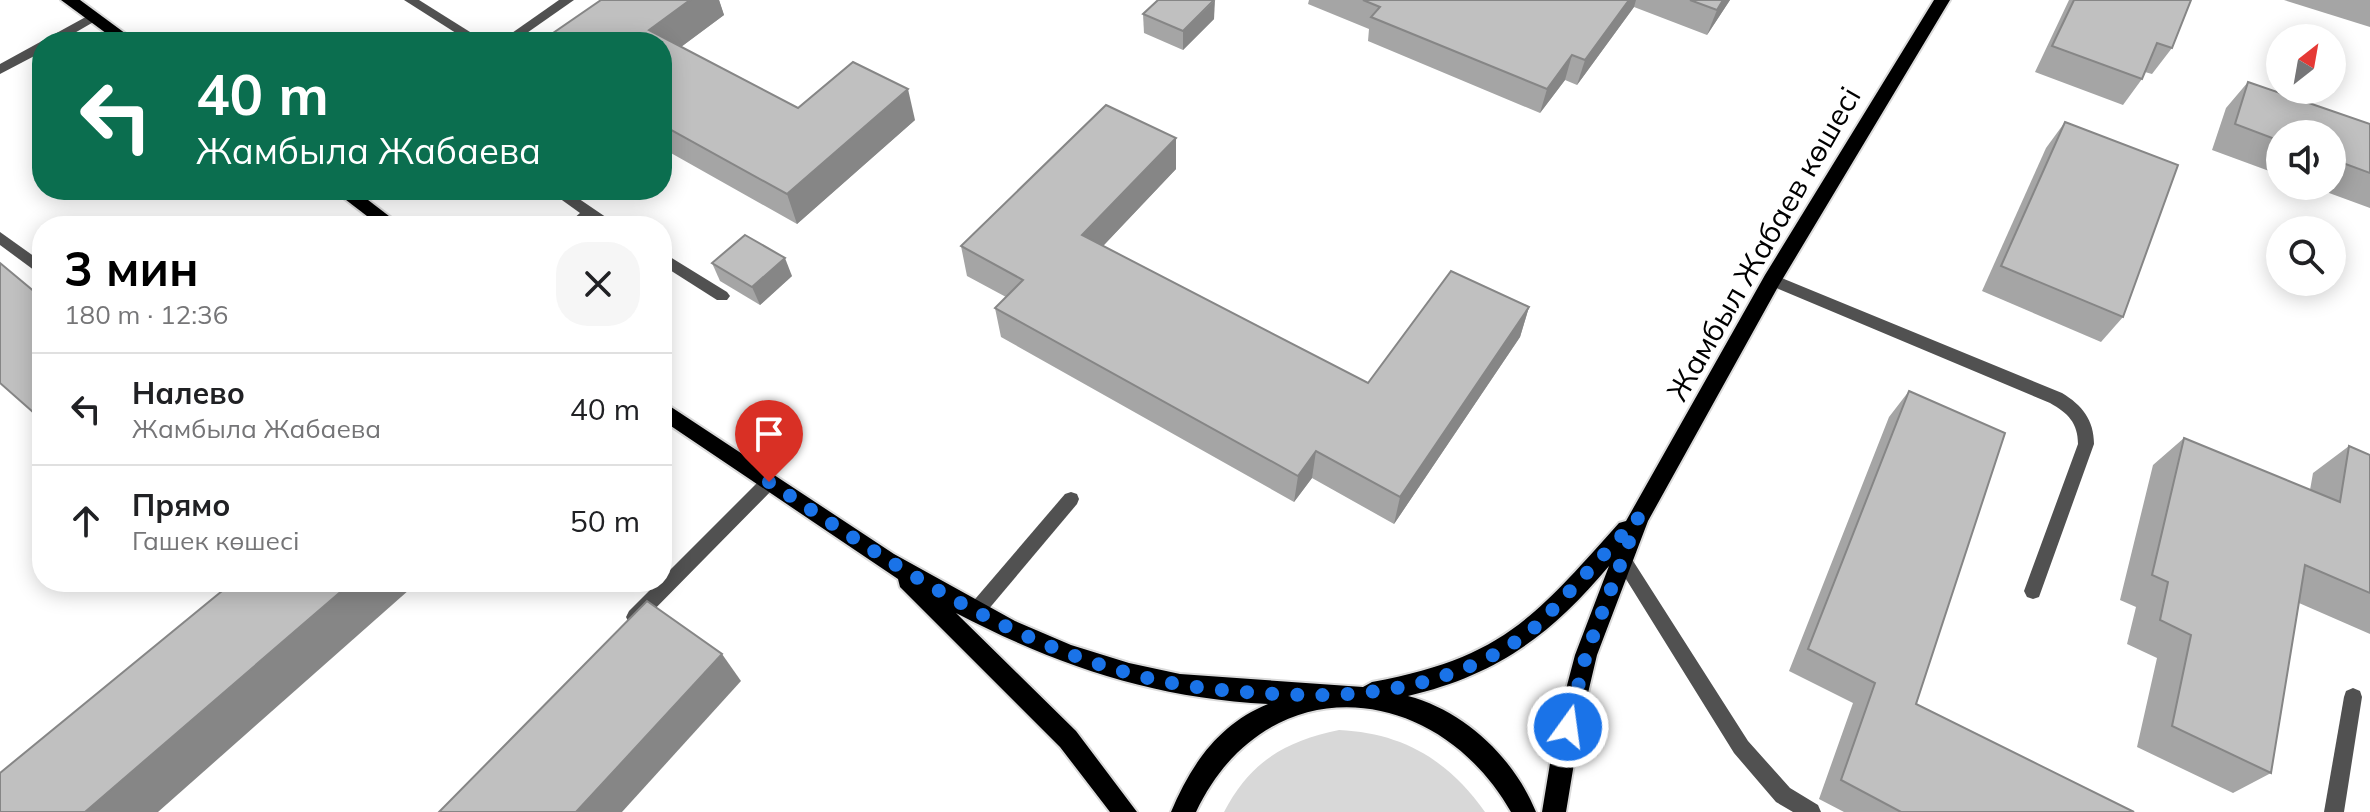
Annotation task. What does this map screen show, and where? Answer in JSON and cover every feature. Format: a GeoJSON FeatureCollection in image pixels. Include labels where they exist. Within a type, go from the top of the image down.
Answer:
{"type":"FeatureCollection","features":[{"type":"Feature","properties":{"kind":"main road"},"geometry":{"type":"LineString","coordinates":[[69,0],[115,32]]}},
{"type":"Feature","properties":{"kind":"main road","name":"Жамбыл Жабаев көшесі"},"geometry":{"type":"LineString","coordinates":[[1638,518],[1772,280],[1942,0]]}},
{"type":"Feature","properties":{"kind":"main road"},"geometry":{"type":"LineString","coordinates":[[356,200],[379,216]]}},
{"type":"Feature","properties":{"kind":"main road"},"geometry":{"type":"LineString","coordinates":[[672,416],[889,560],[976,611],[1057,649],[1127,673],[1222,691],[1344,696],[1418,710],[1456,730],[1503,778],[1524,812]]}},
{"type":"Feature","properties":{"kind":"main road"},"geometry":{"type":"LineString","coordinates":[[1554,812],[1568,727],[1586,655],[1638,518]]}},
{"type":"Feature","properties":{"kind":"main road"},"geometry":{"type":"LineString","coordinates":[[1183,812],[1201,773],[1232,737],[1257,719],[1286,705],[1401,688],[1458,670],[1529,633],[1638,518]]}},
{"type":"Feature","properties":{"kind":"main road"},"geometry":{"type":"LineString","coordinates":[[889,560],[1068,739],[1125,812]]}},
{"type":"Feature","properties":{"kind":"lane"},"geometry":{"type":"LineString","coordinates":[[410,0],[463,32]]}},
{"type":"Feature","properties":{"kind":"lane"},"geometry":{"type":"LineString","coordinates":[[520,32],[568,0]]}},
{"type":"Feature","properties":{"kind":"lane"},"geometry":{"type":"LineString","coordinates":[[67,32],[93,17]]}},
{"type":"Feature","properties":{"kind":"lane"},"geometry":{"type":"LineString","coordinates":[[0,70],[32,52]]}},
{"type":"Feature","properties":{"kind":"lane"},"geometry":{"type":"LineString","coordinates":[[571,200],[597,216]]}},
{"type":"Feature","properties":{"kind":"lane"},"geometry":{"type":"LineString","coordinates":[[586,216],[591,212]]}},
{"type":"Feature","properties":{"kind":"lane"},"geometry":{"type":"LineString","coordinates":[[0,237],[32,262]]}},
{"type":"Feature","properties":{"kind":"lane"},"geometry":{"type":"LineString","coordinates":[[672,264],[722,296]]}},
{"type":"Feature","properties":{"kind":"lane"},"geometry":{"type":"LineString","coordinates":[[1772,280],[2056,398],[2081,418],[2087,431],[2086,444],[2033,591]]}},
{"type":"Feature","properties":{"kind":"lane"},"geometry":{"type":"LineString","coordinates":[[672,580],[769,482]]}},
{"type":"Feature","properties":{"kind":"lane"},"geometry":{"type":"LineString","coordinates":[[976,611],[1071,499]]}},
{"type":"Feature","properties":{"kind":"lane"},"geometry":{"type":"LineString","coordinates":[[1622,558],[1741,747],[1783,795],[1811,812]]}},
{"type":"Feature","properties":{"kind":"lane"},"geometry":{"type":"LineString","coordinates":[[616,636],[660,592]]}},
{"type":"Feature","properties":{"kind":"lane"},"geometry":{"type":"LineString","coordinates":[[2334,812],[2353,697]]}},
{"type":"Feature","properties":{"kind":"shaded area"},"geometry":{"type":"Polygon","coordinates":[[[1339,730],[1384,737],[1422,753],[1456,778],[1485,812],[1224,812],[1245,780],[1271,756],[1302,740],[1339,730]]]}},
{"type":"Feature","properties":{"kind":"building"},"geometry":{"type":"Polygon","coordinates":[[[601,0],[690,0],[649,30],[653,32],[555,32],[601,0]]]}},
{"type":"Feature","properties":{"kind":"building"},"geometry":{"type":"Polygon","coordinates":[[[1158,0],[1214,0],[1183,31],[1143,14],[1158,0]]]}},
{"type":"Feature","properties":{"kind":"building"},"geometry":{"type":"Polygon","coordinates":[[[1363,0],[1629,0],[1585,60],[1572,55],[1547,89],[1371,17],[1380,7],[1363,0]]]}},
{"type":"Feature","properties":{"kind":"building"},"geometry":{"type":"Polygon","coordinates":[[[1690,0],[1723,0],[1717,10],[1690,0]]]}},
{"type":"Feature","properties":{"kind":"building"},"geometry":{"type":"Polygon","coordinates":[[[2074,0],[2191,0],[2172,48],[2157,43],[2142,79],[2052,46],[2074,0]]]}},
{"type":"Feature","properties":{"kind":"building"},"geometry":{"type":"Polygon","coordinates":[[[672,42],[798,108],[853,62],[908,89],[787,194],[672,131],[672,42]]]}},
{"type":"Feature","properties":{"kind":"building"},"geometry":{"type":"Polygon","coordinates":[[[2248,82],[2266,88],[2266,104],[2312,104],[2370,124],[2370,173],[2346,164],[2346,120],[2266,120],[2266,136],[2235,124],[2248,82]]]}},
{"type":"Feature","properties":{"kind":"building"},"geometry":{"type":"Polygon","coordinates":[[[1106,105],[1176,138],[1082,235],[1368,383],[1451,271],[1529,307],[1400,497],[1316,451],[1298,476],[995,308],[1023,280],[961,246],[1106,105]]]}},
{"type":"Feature","properties":{"kind":"building"},"geometry":{"type":"Polygon","coordinates":[[[2065,122],[2178,165],[2123,317],[2001,266],[2065,122]]]}},
{"type":"Feature","properties":{"kind":"building"},"geometry":{"type":"Polygon","coordinates":[[[745,235],[785,258],[752,287],[712,263],[745,235]]]}},
{"type":"Feature","properties":{"kind":"building"},"geometry":{"type":"Polygon","coordinates":[[[0,263],[32,290],[32,411],[0,383],[0,263]]]}},
{"type":"Feature","properties":{"kind":"building"},"geometry":{"type":"Polygon","coordinates":[[[1909,391],[2005,433],[1916,704],[2134,812],[1901,812],[1841,780],[1875,683],[1808,649],[1909,391]]]}},
{"type":"Feature","properties":{"kind":"building"},"geometry":{"type":"Polygon","coordinates":[[[2184,438],[2340,502],[2349,446],[2370,455],[2370,593],[2305,565],[2271,773],[2172,726],[2191,635],[2160,620],[2168,582],[2152,575],[2184,438]]]}},
{"type":"Feature","properties":{"kind":"building"},"geometry":{"type":"Polygon","coordinates":[[[221,592],[340,592],[85,812],[0,812],[0,773],[221,592]]]}},
{"type":"Feature","properties":{"kind":"building"},"geometry":{"type":"Polygon","coordinates":[[[647,601],[722,654],[576,812],[439,812],[647,601]]]}},
{"type":"Feature","properties":{"kind":"route"},"geometry":{"type":"LineString","coordinates":[[769,482],[889,560],[1024,635],[1127,673],[1195,687],[1249,693],[1356,696],[1401,688],[1458,670],[1529,633],[1554,611],[1638,518],[1586,655],[1568,727]]}}]}
